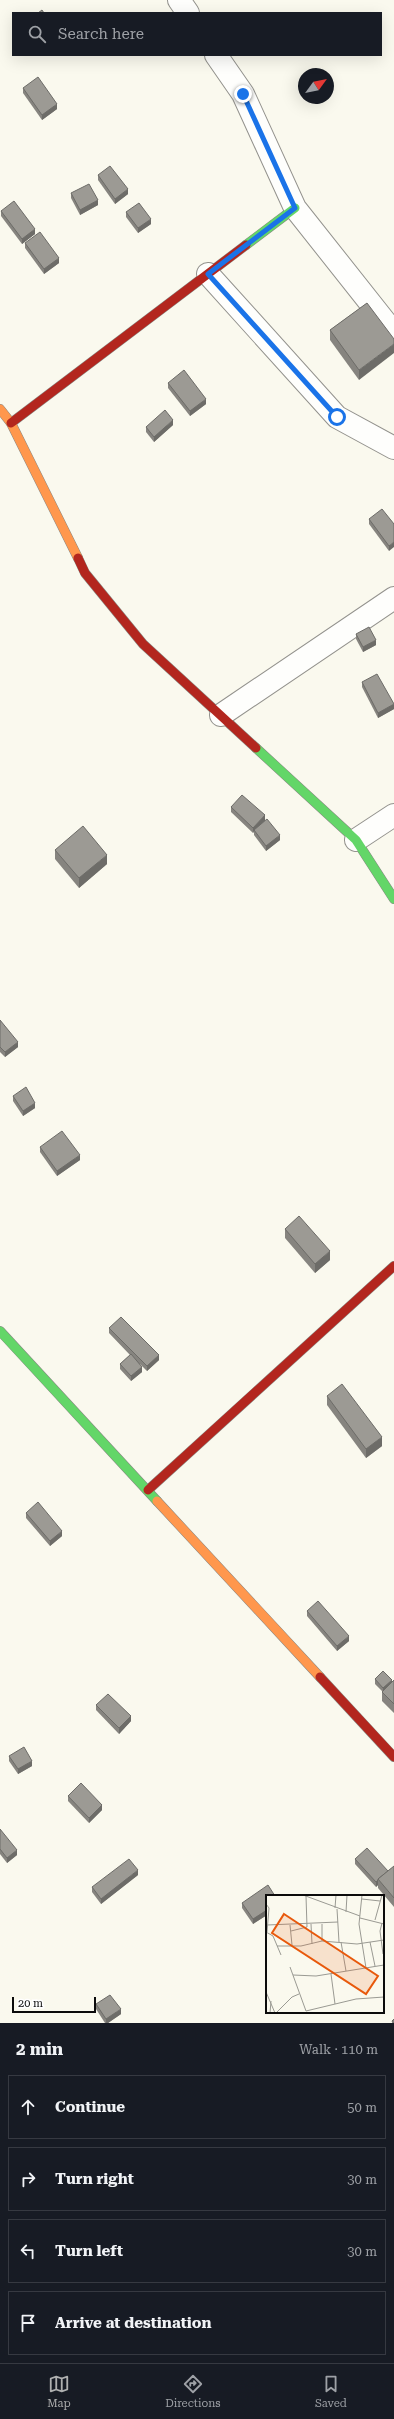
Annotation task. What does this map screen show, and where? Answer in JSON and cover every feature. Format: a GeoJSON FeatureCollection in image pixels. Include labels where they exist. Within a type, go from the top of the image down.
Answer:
{"type":"FeatureCollection","features":[{"type":"Feature","properties":{"kind":"street"},"geometry":{"type":"LineString","coordinates":[[179,0],[187,12]]}},
{"type":"Feature","properties":{"kind":"street"},"geometry":{"type":"LineString","coordinates":[[217,56],[243,94],[295,208],[394,333]]}},
{"type":"Feature","properties":{"kind":"street"},"geometry":{"type":"LineString","coordinates":[[11,423],[295,208]]}},
{"type":"Feature","properties":{"kind":"street"},"geometry":{"type":"LineString","coordinates":[[208,274],[337,417],[394,448]]}},
{"type":"Feature","properties":{"kind":"street"},"geometry":{"type":"LineString","coordinates":[[0,409],[11,423],[85,573],[143,644],[356,840],[394,899]]}},
{"type":"Feature","properties":{"kind":"street"},"geometry":{"type":"LineString","coordinates":[[221,715],[394,598]]}},
{"type":"Feature","properties":{"kind":"street"},"geometry":{"type":"LineString","coordinates":[[356,840],[394,815]]}},
{"type":"Feature","properties":{"kind":"street"},"geometry":{"type":"LineString","coordinates":[[148,1490],[394,1266]]}},
{"type":"Feature","properties":{"kind":"street"},"geometry":{"type":"LineString","coordinates":[[0,1331],[394,1756]]}},
{"type":"Feature","properties":{"kind":"building"},"geometry":{"type":"Polygon","coordinates":[[[38,77],[57,104],[42,115],[23,88],[38,77]]]}},
{"type":"Feature","properties":{"kind":"building"},"geometry":{"type":"Polygon","coordinates":[[[110,166],[128,189],[115,199],[98,175],[110,166]]]}},
{"type":"Feature","properties":{"kind":"building"},"geometry":{"type":"Polygon","coordinates":[[[89,184],[98,200],[80,210],[71,193],[89,184]]]}},
{"type":"Feature","properties":{"kind":"building"},"geometry":{"type":"Polygon","coordinates":[[[14,201],[35,229],[22,239],[1,211],[14,201]]]}},
{"type":"Feature","properties":{"kind":"building"},"geometry":{"type":"Polygon","coordinates":[[[139,203],[151,219],[138,228],[126,212],[139,203]]]}},
{"type":"Feature","properties":{"kind":"building"},"geometry":{"type":"Polygon","coordinates":[[[40,232],[59,258],[44,269],[25,243],[40,232]]]}},
{"type":"Feature","properties":{"kind":"building"},"geometry":{"type":"Polygon","coordinates":[[[367,303],[394,339],[394,344],[359,370],[330,330],[367,303]]]}},
{"type":"Feature","properties":{"kind":"building"},"geometry":{"type":"Polygon","coordinates":[[[184,370],[206,399],[190,411],[168,383],[184,370]]]}},
{"type":"Feature","properties":{"kind":"building"},"geometry":{"type":"Polygon","coordinates":[[[165,410],[173,420],[154,437],[146,427],[165,410]]]}},
{"type":"Feature","properties":{"kind":"building"},"geometry":{"type":"Polygon","coordinates":[[[382,509],[394,524],[394,542],[389,546],[369,519],[382,509]]]}},
{"type":"Feature","properties":{"kind":"building"},"geometry":{"type":"Polygon","coordinates":[[[369,627],[376,640],[363,647],[356,634],[369,627]]]}},
{"type":"Feature","properties":{"kind":"building"},"geometry":{"type":"Polygon","coordinates":[[[377,674],[394,704],[378,713],[362,682],[377,674]]]}},
{"type":"Feature","properties":{"kind":"building"},"geometry":{"type":"Polygon","coordinates":[[[242,795],[265,815],[253,828],[231,807],[242,795]]]}},
{"type":"Feature","properties":{"kind":"building"},"geometry":{"type":"Polygon","coordinates":[[[267,819],[280,835],[266,846],[254,830],[267,819]]]}},
{"type":"Feature","properties":{"kind":"building"},"geometry":{"type":"Polygon","coordinates":[[[83,826],[107,855],[79,878],[55,850],[83,826]]]}},
{"type":"Feature","properties":{"kind":"building"},"geometry":{"type":"Polygon","coordinates":[[[0,1020],[18,1042],[5,1052],[0,1047],[0,1020]]]}},
{"type":"Feature","properties":{"kind":"building"},"geometry":{"type":"Polygon","coordinates":[[[26,1087],[35,1103],[23,1111],[13,1096],[26,1087]]]}},
{"type":"Feature","properties":{"kind":"building"},"geometry":{"type":"Polygon","coordinates":[[[62,1131],[80,1155],[57,1171],[40,1147],[62,1131]]]}},
{"type":"Feature","properties":{"kind":"building"},"geometry":{"type":"Polygon","coordinates":[[[299,1216],[330,1251],[315,1264],[285,1229],[299,1216]]]}},
{"type":"Feature","properties":{"kind":"building"},"geometry":{"type":"Polygon","coordinates":[[[121,1317],[159,1355],[147,1366],[109,1328],[121,1317]]]}},
{"type":"Feature","properties":{"kind":"building"},"geometry":{"type":"Polygon","coordinates":[[[131,1354],[142,1367],[131,1376],[120,1364],[131,1354]]]}},
{"type":"Feature","properties":{"kind":"building"},"geometry":{"type":"Polygon","coordinates":[[[342,1384],[382,1437],[366,1449],[327,1396],[342,1384]]]}},
{"type":"Feature","properties":{"kind":"building"},"geometry":{"type":"Polygon","coordinates":[[[38,1502],[62,1531],[50,1541],[26,1513],[38,1502]]]}},
{"type":"Feature","properties":{"kind":"building"},"geometry":{"type":"Polygon","coordinates":[[[318,1601],[349,1636],[337,1646],[307,1611],[318,1601]]]}},
{"type":"Feature","properties":{"kind":"building"},"geometry":{"type":"Polygon","coordinates":[[[383,1671],[392,1680],[383,1688],[375,1679],[383,1671]]]}},
{"type":"Feature","properties":{"kind":"building"},"geometry":{"type":"Polygon","coordinates":[[[394,1680],[394,1704],[382,1692],[394,1680]]]}},
{"type":"Feature","properties":{"kind":"building"},"geometry":{"type":"Polygon","coordinates":[[[108,1694],[131,1716],[119,1728],[96,1705],[108,1694]]]}},
{"type":"Feature","properties":{"kind":"building"},"geometry":{"type":"Polygon","coordinates":[[[24,1747],[32,1761],[18,1769],[9,1756],[24,1747]]]}},
{"type":"Feature","properties":{"kind":"building"},"geometry":{"type":"Polygon","coordinates":[[[81,1783],[102,1805],[89,1818],[68,1796],[81,1783]]]}},
{"type":"Feature","properties":{"kind":"building"},"geometry":{"type":"Polygon","coordinates":[[[0,1829],[17,1850],[7,1858],[0,1849],[0,1829]]]}},
{"type":"Feature","properties":{"kind":"building"},"geometry":{"type":"Polygon","coordinates":[[[367,1848],[388,1871],[376,1882],[355,1859],[367,1848]]]}},
{"type":"Feature","properties":{"kind":"building"},"geometry":{"type":"Polygon","coordinates":[[[129,1859],[138,1870],[101,1899],[92,1887],[129,1859]]]}},
{"type":"Feature","properties":{"kind":"building"},"geometry":{"type":"Polygon","coordinates":[[[394,1866],[394,1898],[378,1879],[394,1866]]]}},
{"type":"Feature","properties":{"kind":"building"},"geometry":{"type":"Polygon","coordinates":[[[268,1885],[274,1895],[266,1895],[266,1911],[253,1919],[242,1903],[268,1885]]]}},
{"type":"Feature","properties":{"kind":"building"},"geometry":{"type":"Polygon","coordinates":[[[110,1995],[121,2009],[106,2019],[96,2004],[110,1995]]]}},
{"type":"Feature","properties":{"kind":"traffic: fast"},"geometry":{"type":"LineString","coordinates":[[246,245],[295,208]]}},
{"type":"Feature","properties":{"kind":"traffic: fast"},"geometry":{"type":"LineString","coordinates":[[256,748],[356,840],[394,899]]}},
{"type":"Feature","properties":{"kind":"traffic: fast"},"geometry":{"type":"LineString","coordinates":[[0,1331],[157,1501]]}},
{"type":"Feature","properties":{"kind":"traffic: slow"},"geometry":{"type":"LineString","coordinates":[[0,409],[11,423],[78,558]]}},
{"type":"Feature","properties":{"kind":"traffic: slow"},"geometry":{"type":"LineString","coordinates":[[157,1501],[320,1677]]}},
{"type":"Feature","properties":{"kind":"traffic: jam"},"geometry":{"type":"LineString","coordinates":[[11,423],[246,245]]}},
{"type":"Feature","properties":{"kind":"traffic: jam"},"geometry":{"type":"LineString","coordinates":[[78,558],[85,573],[143,644],[256,748]]}},
{"type":"Feature","properties":{"kind":"traffic: jam"},"geometry":{"type":"LineString","coordinates":[[148,1490],[394,1266]]}},
{"type":"Feature","properties":{"kind":"traffic: jam"},"geometry":{"type":"LineString","coordinates":[[320,1677],[394,1757]]}},
{"type":"Feature","properties":{"kind":"route"},"geometry":{"type":"LineString","coordinates":[[243,94],[295,208],[208,274],[337,417]]}}]}
